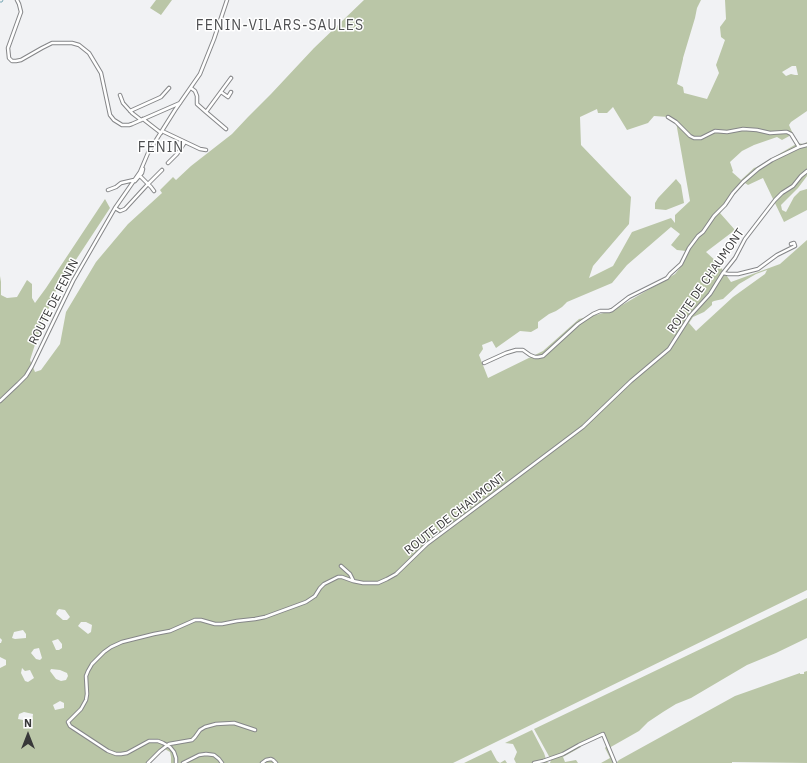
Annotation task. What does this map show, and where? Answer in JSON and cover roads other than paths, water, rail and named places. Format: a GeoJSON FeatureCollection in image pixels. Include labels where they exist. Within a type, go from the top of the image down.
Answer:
{"type":"FeatureCollection","features":[{"type":"Feature","properties":{"kind":"street"},"geometry":{"type":"LineString","coordinates":[[17,0],[20,4],[21,12],[8,48],[10,60],[18,61],[52,43],[72,43],[79,45],[88,53],[101,73],[108,108],[112,119],[123,125],[132,124],[180,103]]}},
{"type":"Feature","properties":{"kind":"street"},"geometry":{"type":"LineString","coordinates":[[132,184],[141,171],[148,153],[200,74],[214,39],[226,0]]}},
{"type":"Feature","properties":{"kind":"street"},"geometry":{"type":"LineString","coordinates":[[206,112],[231,78]]}},
{"type":"Feature","properties":{"kind":"street"},"geometry":{"type":"LineString","coordinates":[[130,111],[160,97],[169,88]]}},
{"type":"Feature","properties":{"kind":"street"},"geometry":{"type":"LineString","coordinates":[[191,88],[195,91],[197,96],[197,104],[226,130]]}},
{"type":"Feature","properties":{"kind":"street"},"geometry":{"type":"LineString","coordinates":[[221,92],[228,97],[232,92]]}},
{"type":"Feature","properties":{"kind":"street"},"geometry":{"type":"LineString","coordinates":[[120,95],[123,103],[136,117],[142,119],[161,132],[200,149],[206,150]]}},
{"type":"Feature","properties":{"kind":"street"},"geometry":{"type":"LineString","coordinates":[[173,106],[175,110]]}},
{"type":"Feature","properties":{"kind":"street"},"geometry":{"type":"LineString","coordinates":[[668,117],[676,122],[692,138],[696,139],[702,138],[715,131],[727,132],[743,129],[770,133],[787,132],[792,136],[799,147]]}},
{"type":"Feature","properties":{"kind":"street"},"geometry":{"type":"LineString","coordinates":[[168,164],[185,142]]}},
{"type":"Feature","properties":{"kind":"street"},"geometry":{"type":"LineString","coordinates":[[484,363],[516,350],[523,350],[535,357],[543,356],[578,324],[593,314],[600,311],[612,310],[629,297],[667,278],[681,264],[689,248],[698,236],[703,232],[714,216],[725,205],[743,182],[758,169],[772,160],[799,147],[807,145]]}},
{"type":"Feature","properties":{"kind":"street"},"geometry":{"type":"LineString","coordinates":[[132,184],[143,171],[143,165]]}},
{"type":"Feature","properties":{"kind":"street"},"geometry":{"type":"LineString","coordinates":[[115,208],[120,211],[125,209],[162,170]]}},
{"type":"Feature","properties":{"kind":"street","name":"ROUTE DE CHAUMONT"},"geometry":{"type":"LineString","coordinates":[[167,745],[158,741],[149,741],[127,753],[116,754],[108,751],[70,726],[69,721],[81,709],[86,700],[86,676],[88,671],[92,664],[104,652],[122,642],[154,634],[170,632],[195,620],[222,624],[265,617],[310,600],[322,586],[336,578],[342,577],[363,583],[378,582],[396,574],[427,544],[583,427],[631,381],[669,349],[690,316],[710,294],[723,273],[735,258],[745,239],[775,200],[782,193],[793,186],[807,171]]}},
{"type":"Feature","properties":{"kind":"street"},"geometry":{"type":"LineString","coordinates":[[140,176],[154,191]]}},
{"type":"Feature","properties":{"kind":"street"},"geometry":{"type":"LineString","coordinates":[[108,190],[121,183],[134,180]]}},
{"type":"Feature","properties":{"kind":"street","name":"ROUTE DE FENIN"},"geometry":{"type":"LineString","coordinates":[[0,401],[30,370],[73,281],[115,208],[132,184]]}},
{"type":"Feature","properties":{"kind":"street"},"geometry":{"type":"LineString","coordinates":[[723,273],[738,274],[758,269],[777,255],[795,246],[794,243],[791,244]]}},
{"type":"Feature","properties":{"kind":"street"},"geometry":{"type":"LineString","coordinates":[[341,566],[350,574],[353,581]]}},
{"type":"Feature","properties":{"kind":"street"},"geometry":{"type":"LineString","coordinates":[[148,763],[167,745],[175,742],[192,740],[202,728],[216,724],[234,723],[255,730]]}},
{"type":"Feature","properties":{"kind":"street"},"geometry":{"type":"LineString","coordinates":[[534,763],[563,754],[578,745],[603,734],[615,763]]}},
{"type":"Feature","properties":{"kind":"street"},"geometry":{"type":"LineString","coordinates":[[167,745],[175,754],[176,763]]}},
{"type":"Feature","properties":{"kind":"street"},"geometry":{"type":"LineString","coordinates":[[182,763],[199,755],[206,754],[214,755],[222,763]]}},
{"type":"Feature","properties":{"kind":"street"},"geometry":{"type":"LineString","coordinates":[[262,763],[271,759],[276,763]]}},
{"type":"Feature","properties":{"kind":"waterway"},"geometry":{"type":"LineString","coordinates":[[0,2],[3,0]]}},
{"type":"Feature","properties":{"kind":"district","name":"FENIN-VILARS-SAULES"},"geometry":{"type":"Point","coordinates":[280,26]}},
{"type":"Feature","properties":{"kind":"district","name":"FENIN"},"geometry":{"type":"Point","coordinates":[161,148]}}]}
